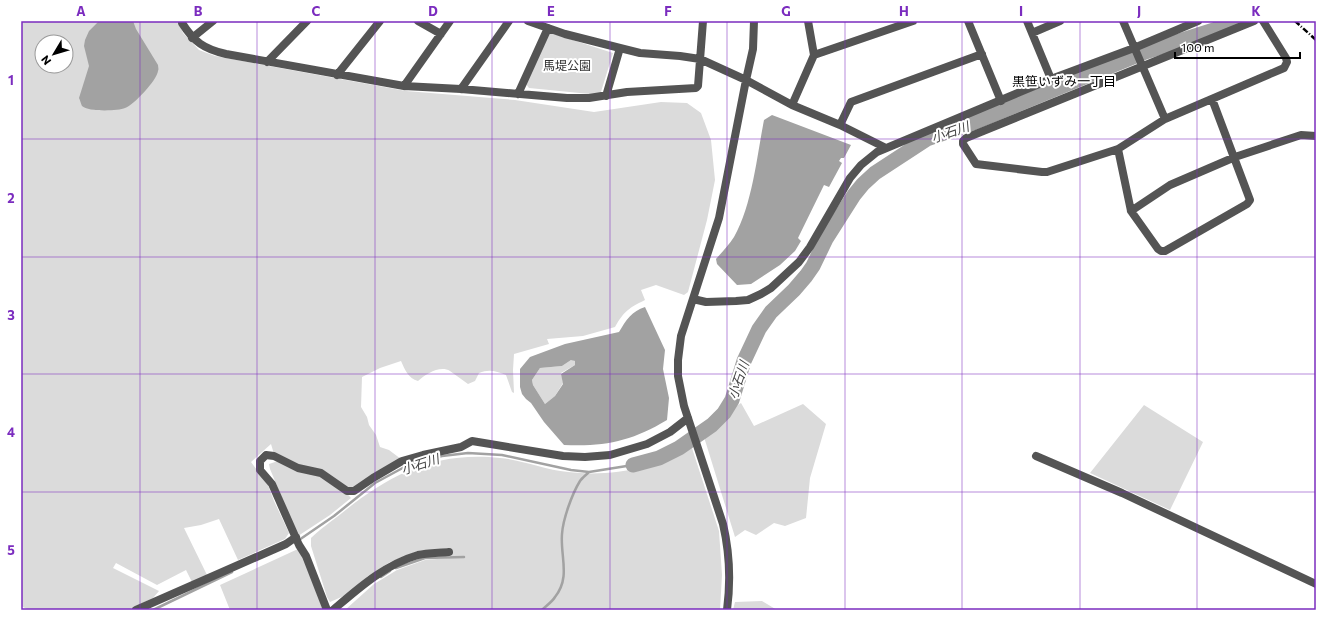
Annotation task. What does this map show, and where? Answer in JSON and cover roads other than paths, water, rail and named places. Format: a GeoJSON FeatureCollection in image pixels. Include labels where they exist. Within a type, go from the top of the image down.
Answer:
{"type":"FeatureCollection","features":[{"type":"Feature","properties":{"kind":"street"},"geometry":{"type":"LineString","coordinates":[[182,21],[192,38],[201,45],[215,52],[404,86],[567,98],[590,98],[627,92],[696,88],[698,86],[703,21]]}},
{"type":"Feature","properties":{"kind":"street"},"geometry":{"type":"LineString","coordinates":[[192,38],[213,21]]}},
{"type":"Feature","properties":{"kind":"street"},"geometry":{"type":"LineString","coordinates":[[267,62],[307,21]]}},
{"type":"Feature","properties":{"kind":"street"},"geometry":{"type":"LineString","coordinates":[[337,75],[380,21]]}},
{"type":"Feature","properties":{"kind":"street"},"geometry":{"type":"LineString","coordinates":[[418,21],[441,34]]}},
{"type":"Feature","properties":{"kind":"street"},"geometry":{"type":"LineString","coordinates":[[404,86],[450,21]]}},
{"type":"Feature","properties":{"kind":"street"},"geometry":{"type":"LineString","coordinates":[[461,89],[509,21]]}},
{"type":"Feature","properties":{"kind":"street"},"geometry":{"type":"LineString","coordinates":[[528,21],[579,38],[640,53],[700,59],[746,80],[792,105],[840,125],[886,148]]}},
{"type":"Feature","properties":{"kind":"street"},"geometry":{"type":"LineString","coordinates":[[727,610],[730,580],[728,543],[684,406],[679,384],[678,360],[681,336],[719,218],[753,49],[754,21]]}},
{"type":"Feature","properties":{"kind":"street"},"geometry":{"type":"LineString","coordinates":[[792,105],[814,55],[808,21]]}},
{"type":"Feature","properties":{"kind":"street"},"geometry":{"type":"LineString","coordinates":[[814,55],[913,21]]}},
{"type":"Feature","properties":{"kind":"street"},"geometry":{"type":"LineString","coordinates":[[968,21],[1001,101]]}},
{"type":"Feature","properties":{"kind":"street"},"geometry":{"type":"LineString","coordinates":[[1027,21],[1051,79]]}},
{"type":"Feature","properties":{"kind":"street"},"geometry":{"type":"LineString","coordinates":[[1032,33],[1060,21]]}},
{"type":"Feature","properties":{"kind":"street"},"geometry":{"type":"LineString","coordinates":[[1123,21],[1165,119]]}},
{"type":"Feature","properties":{"kind":"street"},"geometry":{"type":"LineString","coordinates":[[693,299],[706,302],[748,300],[771,288],[798,262],[810,246],[850,178],[861,165],[877,152],[1051,79],[1135,50],[1198,21]]}},
{"type":"Feature","properties":{"kind":"street"},"geometry":{"type":"LineString","coordinates":[[1254,21],[1142,65],[966,138],[963,144],[976,164],[1042,172],[1118,149],[1165,119],[1284,68],[1287,62],[1286,58],[1263,21]]}},
{"type":"Feature","properties":{"kind":"street"},"geometry":{"type":"LineString","coordinates":[[518,94],[548,28]]}},
{"type":"Feature","properties":{"kind":"street"},"geometry":{"type":"LineString","coordinates":[[606,96],[620,48]]}},
{"type":"Feature","properties":{"kind":"street"},"geometry":{"type":"LineString","coordinates":[[840,125],[851,102],[982,54]]}},
{"type":"Feature","properties":{"kind":"street"},"geometry":{"type":"LineString","coordinates":[[1118,149],[1131,211],[1158,250],[1165,251],[1249,203],[1250,198],[1212,99]]}},
{"type":"Feature","properties":{"kind":"street"},"geometry":{"type":"LineString","coordinates":[[1131,211],[1170,185],[1235,157],[1301,135],[1316,136]]}},
{"type":"Feature","properties":{"kind":"street"},"geometry":{"type":"LineString","coordinates":[[327,610],[306,556],[297,540],[272,484],[260,470],[260,461],[266,455],[274,456],[298,468],[321,473],[347,491],[354,491],[402,461],[423,454],[461,447],[472,441],[563,456],[584,457],[610,455],[647,444],[670,432],[688,418]]}},
{"type":"Feature","properties":{"kind":"street"},"geometry":{"type":"LineString","coordinates":[[1036,456],[1122,493],[1316,584]]}},
{"type":"Feature","properties":{"kind":"street"},"geometry":{"type":"LineString","coordinates":[[136,610],[297,540]]}},
{"type":"Feature","properties":{"kind":"street"},"geometry":{"type":"LineString","coordinates":[[333,610],[370,580],[392,565],[419,555],[449,552]]}},
{"type":"Feature","properties":{"kind":"waterway","name":"小石川"},"geometry":{"type":"LineString","coordinates":[[633,465],[659,458],[679,448],[712,425],[724,413],[732,400],[744,361],[759,329],[771,312],[806,276],[813,266],[826,239],[854,195],[875,173],[927,139],[973,123],[1145,52],[1214,30],[1235,21]]}},
{"type":"Feature","properties":{"kind":"waterway","name":"小石川"},"geometry":{"type":"LineString","coordinates":[[299,540],[334,516],[375,483],[410,464],[442,456],[468,453],[502,455],[571,470],[589,472],[633,465]]}},
{"type":"Feature","properties":{"kind":"waterway"},"geometry":{"type":"LineString","coordinates":[[542,610],[554,599],[563,582],[564,566],[562,534],[564,521],[577,486],[589,472]]}},
{"type":"Feature","properties":{"kind":"waterway"},"geometry":{"type":"LineString","coordinates":[[396,568],[425,558],[464,557]]}},
{"type":"Feature","properties":{"kind":"waterway"},"geometry":{"type":"LineString","coordinates":[[381,577],[390,571]]}},
{"type":"Feature","properties":{"kind":"waterway","name":"小石川"},"geometry":{"type":"LineString","coordinates":[[153,610],[232,572]]}},
{"type":"Feature","properties":{"kind":"railway"},"geometry":{"type":"LineString","coordinates":[[1295,21],[1316,40]]}},
{"type":"Feature","properties":{"kind":"district","name":"黒笹いずみ一丁目"},"geometry":{"type":"Point","coordinates":[1064,81]}},
{"type":"Feature","properties":{"kind":"park label","name":"馬堤公園"},"geometry":{"type":"Point","coordinates":[567,65]}}]}
